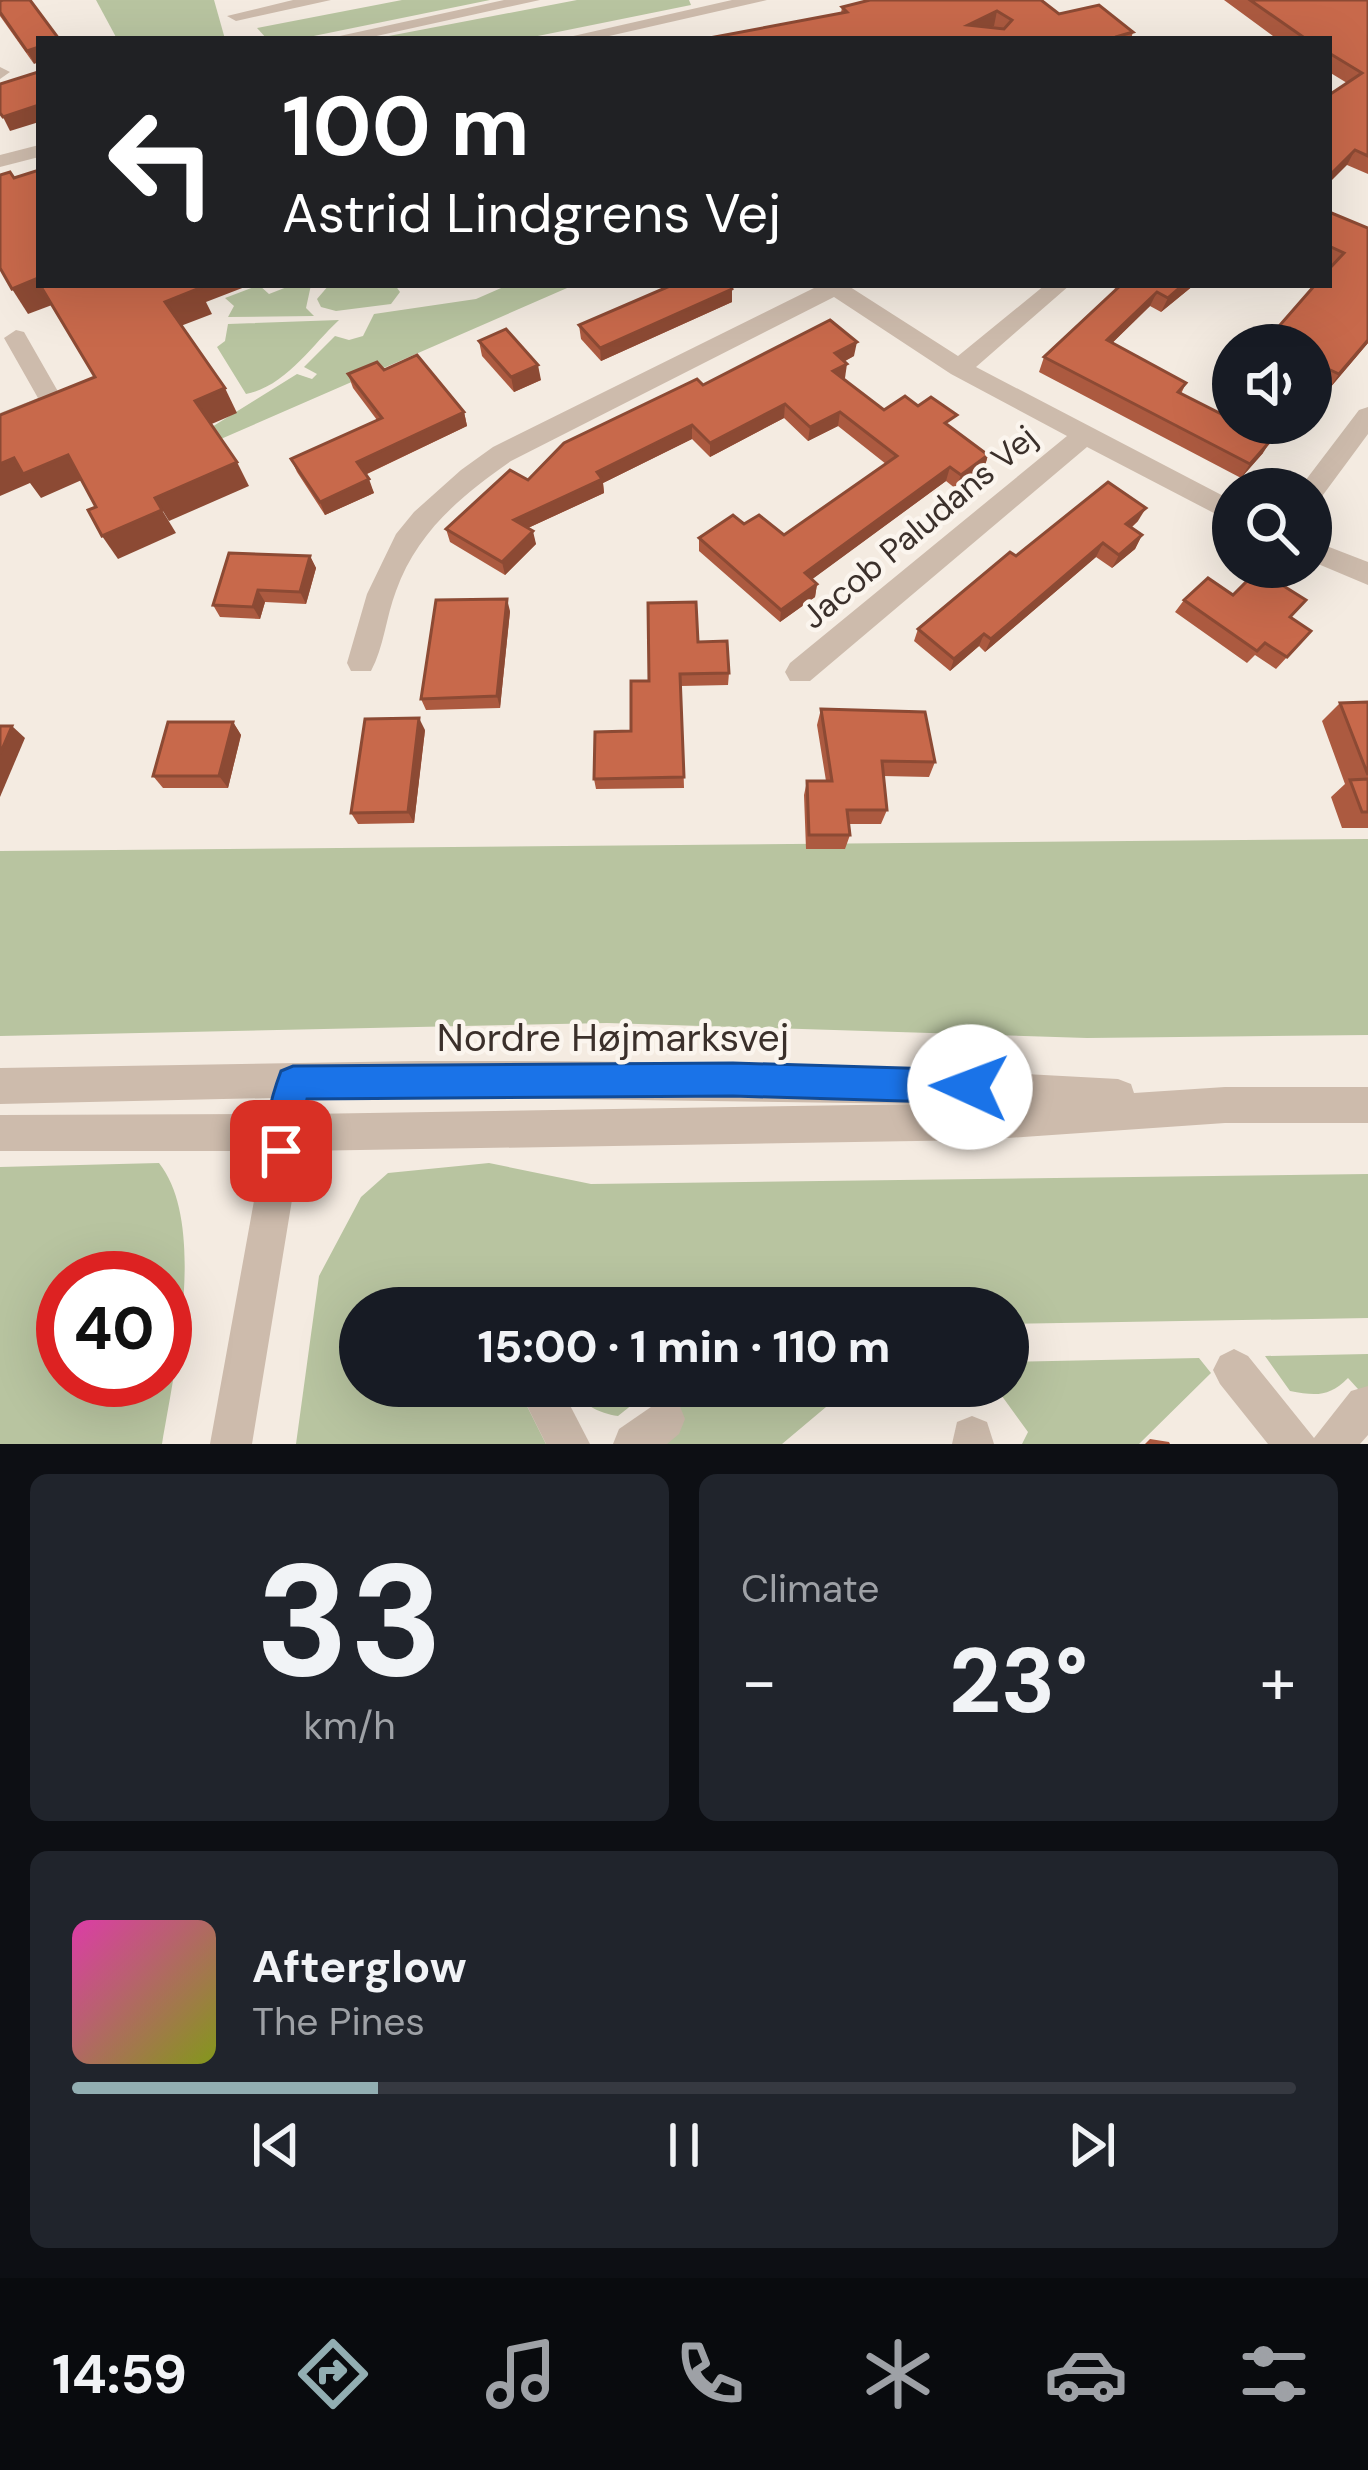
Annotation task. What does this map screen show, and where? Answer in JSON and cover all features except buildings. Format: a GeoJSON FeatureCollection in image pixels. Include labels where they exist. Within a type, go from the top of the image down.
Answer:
{"type":"FeatureCollection","features":[{"type":"Feature","properties":{"kind":"street"},"geometry":{"type":"LineString","coordinates":[[233,8],[322,0]]}},
{"type":"Feature","properties":{"kind":"street"},"geometry":{"type":"LineString","coordinates":[[350,36],[531,0]]}},
{"type":"Feature","properties":{"kind":"street"},"geometry":{"type":"LineString","coordinates":[[606,35],[758,0]]}},
{"type":"Feature","properties":{"kind":"street"},"geometry":{"type":"LineString","coordinates":[[0,161],[36,152]]}},
{"type":"Feature","properties":{"kind":"street","name":"Jacob Paludans Vej"},"geometry":{"type":"LineString","coordinates":[[361,663],[378,590],[402,545],[430,510],[464,480],[502,454],[828,288]]}},
{"type":"Feature","properties":{"kind":"street","name":"Jacob Paludans Vej"},"geometry":{"type":"LineString","coordinates":[[835,288],[959,368],[1212,502]]}},
{"type":"Feature","properties":{"kind":"street"},"geometry":{"type":"LineString","coordinates":[[959,368],[1055,288]]}},
{"type":"Feature","properties":{"kind":"street"},"geometry":{"type":"LineString","coordinates":[[0,423],[52,402],[16,338]]}},
{"type":"Feature","properties":{"kind":"street"},"geometry":{"type":"LineString","coordinates":[[1329,468],[1368,416]]}},
{"type":"Feature","properties":{"kind":"street","name":"Jacob Paludans Vej"},"geometry":{"type":"LineString","coordinates":[[800,672],[1083,437]]}},
{"type":"Feature","properties":{"kind":"street"},"geometry":{"type":"LineString","coordinates":[[1332,559],[1368,574]]}},
{"type":"Feature","properties":{"kind":"street","name":"Nordre Højmarksvej"},"geometry":{"type":"LineString","coordinates":[[0,1086],[733,1079],[970,1087],[1226,1105]]}},
{"type":"Feature","properties":{"kind":"street"},"geometry":{"type":"LineString","coordinates":[[231,1444],[293,1083]]}},
{"type":"Feature","properties":{"kind":"street","name":"Nordre Højmarksvej"},"geometry":{"type":"LineString","coordinates":[[0,1133],[132,1136],[978,1122],[1226,1105],[1368,1105]]}},
{"type":"Feature","properties":{"kind":"street"},"geometry":{"type":"LineString","coordinates":[[1234,1370],[1295,1444]]}},
{"type":"Feature","properties":{"kind":"street"},"geometry":{"type":"LineString","coordinates":[[1332,1444],[1366,1406]]}},
{"type":"Feature","properties":{"kind":"street"},"geometry":{"type":"LineString","coordinates":[[549,1407],[569,1444]]}},
{"type":"Feature","properties":{"kind":"green space"},"geometry":{"type":"Polygon","coordinates":[[[96,0],[214,0],[224,36],[115,36],[96,0]]]}},
{"type":"Feature","properties":{"kind":"green space"},"geometry":{"type":"Polygon","coordinates":[[[402,0],[490,0],[314,36],[264,36],[257,28],[402,0]]]}},
{"type":"Feature","properties":{"kind":"green space"},"geometry":{"type":"Polygon","coordinates":[[[577,0],[689,0],[691,5],[538,36],[389,36],[577,0]]]}},
{"type":"Feature","properties":{"kind":"green space"},"geometry":{"type":"Polygon","coordinates":[[[251,288],[269,294],[284,288],[310,288],[306,308],[314,316],[228,317],[234,306],[225,298],[251,288]]]}},
{"type":"Feature","properties":{"kind":"green space"},"geometry":{"type":"Polygon","coordinates":[[[326,288],[397,288],[400,292],[391,304],[336,311],[321,307],[317,299],[326,288]]]}},
{"type":"Feature","properties":{"kind":"green space"},"geometry":{"type":"Polygon","coordinates":[[[501,288],[567,288],[207,445],[207,430],[297,374],[312,379],[317,374],[304,367],[335,336],[349,340],[363,336],[374,314],[476,299],[501,288]]]}},
{"type":"Feature","properties":{"kind":"green space"},"geometry":{"type":"Polygon","coordinates":[[[339,320],[286,374],[246,394],[217,347],[225,341],[228,324],[339,320]]]}},
{"type":"Feature","properties":{"kind":"green space"},"geometry":{"type":"Polygon","coordinates":[[[1368,839],[1368,1035],[1087,1038],[607,1023],[0,1036],[0,851],[1368,839]]]}},
{"type":"Feature","properties":{"kind":"green space"},"geometry":{"type":"Polygon","coordinates":[[[159,1163],[174,1190],[184,1251],[36,1251],[36,1407],[168,1407],[162,1444],[0,1444],[0,1167],[159,1163]]]}},
{"type":"Feature","properties":{"kind":"green space"},"geometry":{"type":"Polygon","coordinates":[[[489,1163],[591,1184],[1368,1174],[1368,1318],[1029,1324],[1029,1287],[339,1287],[339,1407],[528,1407],[546,1444],[296,1444],[319,1276],[361,1197],[388,1173],[489,1163]]]}},
{"type":"Feature","properties":{"kind":"green space"},"geometry":{"type":"Polygon","coordinates":[[[1368,1354],[1368,1400],[1348,1378],[1322,1393],[1290,1391],[1265,1356],[1368,1354]]]}},
{"type":"Feature","properties":{"kind":"green space"},"geometry":{"type":"Polygon","coordinates":[[[1199,1358],[1211,1373],[1139,1444],[1022,1444],[1028,1432],[1010,1407],[1029,1407],[1029,1362],[1199,1358]]]}},
{"type":"Feature","properties":{"kind":"green space"},"geometry":{"type":"Polygon","coordinates":[[[591,1407],[629,1407],[618,1416],[591,1407]]]}},
{"type":"Feature","properties":{"kind":"green space"},"geometry":{"type":"Polygon","coordinates":[[[664,1407],[826,1407],[782,1444],[664,1444],[679,1431],[664,1407]]]}},
{"type":"Feature","properties":{"kind":"route"},"geometry":{"type":"LineString","coordinates":[[281,1151],[293,1083],[733,1079],[970,1087]]}}]}
